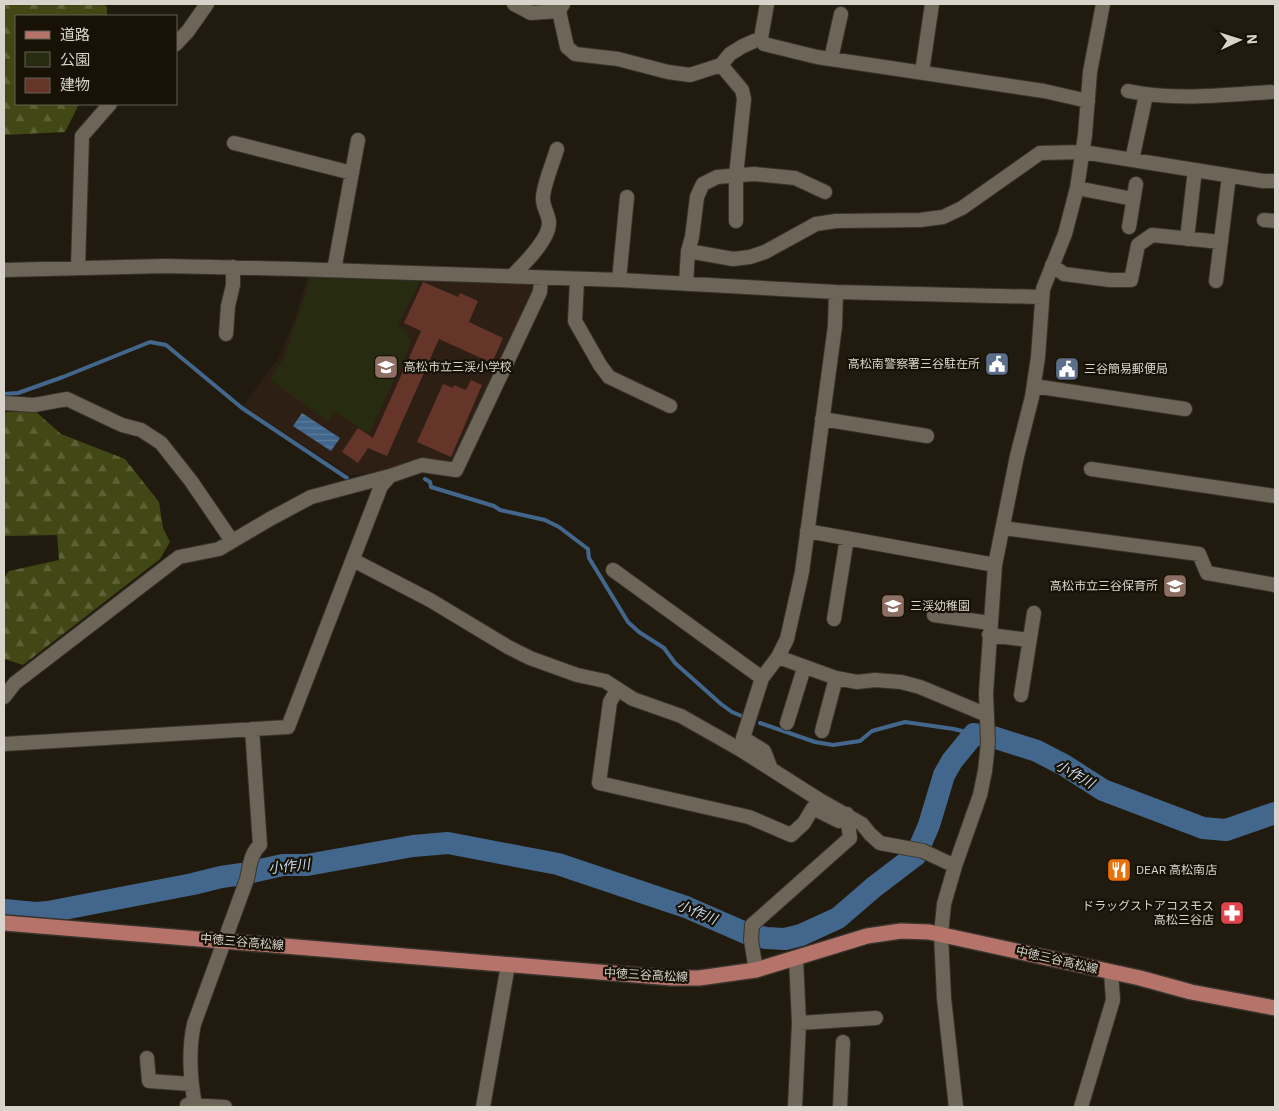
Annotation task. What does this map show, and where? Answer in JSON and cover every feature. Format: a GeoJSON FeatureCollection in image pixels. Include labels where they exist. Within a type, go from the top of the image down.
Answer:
{"type":"FeatureCollection","features":[{"type":"Feature","properties":{"kind":"main road","name":"中徳三谷高松線"},"geometry":{"type":"LineString","coordinates":[[4,923],[672,978],[699,978],[756,970],[867,936],[901,931],[929,932],[1111,972],[1191,992],[1275,1008]]}},
{"type":"Feature","properties":{"kind":"street"},"geometry":{"type":"LineString","coordinates":[[178,42],[207,4]]}},
{"type":"Feature","properties":{"kind":"street"},"geometry":{"type":"LineString","coordinates":[[514,4],[531,13],[562,7],[566,47],[575,54],[618,59],[668,72],[690,75],[721,65],[730,54],[761,38]]}},
{"type":"Feature","properties":{"kind":"street"},"geometry":{"type":"LineString","coordinates":[[767,4],[761,38],[764,44],[817,57],[1044,91],[1088,101]]}},
{"type":"Feature","properties":{"kind":"street"},"geometry":{"type":"LineString","coordinates":[[922,72],[932,4]]}},
{"type":"Feature","properties":{"kind":"street"},"geometry":{"type":"LineString","coordinates":[[956,1107],[949,1056],[941,934],[944,904],[980,795],[985,771],[988,736],[986,693],[995,565],[1017,456],[1034,386],[1042,297],[1052,265],[1065,234],[1077,188],[1083,152],[1090,72],[1103,4]]}},
{"type":"Feature","properties":{"kind":"street"},"geometry":{"type":"LineString","coordinates":[[831,59],[841,14]]}},
{"type":"Feature","properties":{"kind":"street"},"geometry":{"type":"LineString","coordinates":[[721,65],[742,90],[744,99],[736,176],[736,221]]}},
{"type":"Feature","properties":{"kind":"street"},"geometry":{"type":"LineString","coordinates":[[1128,91],[1146,95],[1179,97],[1271,92]]}},
{"type":"Feature","properties":{"kind":"street"},"geometry":{"type":"LineString","coordinates":[[1132,160],[1146,95]]}},
{"type":"Feature","properties":{"kind":"street"},"geometry":{"type":"LineString","coordinates":[[78,268],[82,136],[109,105]]}},
{"type":"Feature","properties":{"kind":"street"},"geometry":{"type":"LineString","coordinates":[[334,270],[358,140]]}},
{"type":"Feature","properties":{"kind":"street"},"geometry":{"type":"LineString","coordinates":[[234,143],[352,173]]}},
{"type":"Feature","properties":{"kind":"street"},"geometry":{"type":"LineString","coordinates":[[512,276],[542,242],[547,232],[549,224],[543,207],[542,197],[557,149]]}},
{"type":"Feature","properties":{"kind":"street"},"geometry":{"type":"LineString","coordinates":[[688,251],[733,259],[750,258],[765,252],[816,224],[836,221],[920,220],[943,216],[962,208],[1040,153],[1083,152],[1263,181],[1275,181]]}},
{"type":"Feature","properties":{"kind":"street"},"geometry":{"type":"LineString","coordinates":[[686,284],[688,251],[700,190],[703,184],[717,177],[754,174],[795,178],[826,192]]}},
{"type":"Feature","properties":{"kind":"street"},"geometry":{"type":"LineString","coordinates":[[1187,239],[1194,178]]}},
{"type":"Feature","properties":{"kind":"street"},"geometry":{"type":"LineString","coordinates":[[1128,226],[1136,184]]}},
{"type":"Feature","properties":{"kind":"street"},"geometry":{"type":"LineString","coordinates":[[1216,281],[1228,184]]}},
{"type":"Feature","properties":{"kind":"street"},"geometry":{"type":"LineString","coordinates":[[1077,188],[1133,199]]}},
{"type":"Feature","properties":{"kind":"street"},"geometry":{"type":"LineString","coordinates":[[619,280],[627,197]]}},
{"type":"Feature","properties":{"kind":"street"},"geometry":{"type":"LineString","coordinates":[[1052,265],[1064,274],[1110,280],[1131,280],[1138,245],[1152,235],[1221,242]]}},
{"type":"Feature","properties":{"kind":"street"},"geometry":{"type":"LineString","coordinates":[[4,270],[165,266],[233,267],[619,280],[836,292],[1042,297]]}},
{"type":"Feature","properties":{"kind":"street"},"geometry":{"type":"LineString","coordinates":[[226,334],[228,306],[233,285],[233,267]]}},
{"type":"Feature","properties":{"kind":"street"},"geometry":{"type":"LineString","coordinates":[[4,697],[14,683],[179,557],[219,549],[311,497],[390,476],[422,465],[456,470],[540,292],[541,278]]}},
{"type":"Feature","properties":{"kind":"street"},"geometry":{"type":"LineString","coordinates":[[577,280],[575,322],[600,365],[609,377],[670,406]]}},
{"type":"Feature","properties":{"kind":"street"},"geometry":{"type":"LineString","coordinates":[[772,769],[764,751],[743,738],[762,678],[778,657],[787,639],[802,572],[835,326],[836,292]]}},
{"type":"Feature","properties":{"kind":"street"},"geometry":{"type":"LineString","coordinates":[[1034,386],[1185,409]]}},
{"type":"Feature","properties":{"kind":"street"},"geometry":{"type":"LineString","coordinates":[[4,403],[34,405],[67,399],[122,425],[141,430],[161,443],[191,481],[232,541]]}},
{"type":"Feature","properties":{"kind":"street"},"geometry":{"type":"LineString","coordinates":[[822,420],[927,436]]}},
{"type":"Feature","properties":{"kind":"street"},"geometry":{"type":"LineString","coordinates":[[1091,469],[1275,496]]}},
{"type":"Feature","properties":{"kind":"street"},"geometry":{"type":"LineString","coordinates":[[4,744],[288,727],[381,486],[390,476]]}},
{"type":"Feature","properties":{"kind":"street"},"geometry":{"type":"LineString","coordinates":[[1003,528],[1199,554],[1207,573],[1275,585]]}},
{"type":"Feature","properties":{"kind":"street"},"geometry":{"type":"LineString","coordinates":[[807,531],[995,565]]}},
{"type":"Feature","properties":{"kind":"street"},"geometry":{"type":"LineString","coordinates":[[834,619],[846,538]]}},
{"type":"Feature","properties":{"kind":"street"},"geometry":{"type":"LineString","coordinates":[[353,560],[430,600],[508,648],[577,676],[605,681],[633,700],[681,716],[741,750],[818,799],[862,824],[880,843],[916,849],[955,866]]}},
{"type":"Feature","properties":{"kind":"street"},"geometry":{"type":"LineString","coordinates":[[613,570],[762,678]]}},
{"type":"Feature","properties":{"kind":"street"},"geometry":{"type":"LineString","coordinates":[[1021,695],[1034,613]]}},
{"type":"Feature","properties":{"kind":"street"},"geometry":{"type":"LineString","coordinates":[[934,615],[1029,640]]}},
{"type":"Feature","properties":{"kind":"street"},"geometry":{"type":"LineString","coordinates":[[778,657],[836,678],[857,682],[875,680],[901,682],[920,687],[987,715]]}},
{"type":"Feature","properties":{"kind":"street"},"geometry":{"type":"LineString","coordinates":[[787,723],[804,668]]}},
{"type":"Feature","properties":{"kind":"street"},"geometry":{"type":"LineString","coordinates":[[822,731],[836,678]]}},
{"type":"Feature","properties":{"kind":"street"},"geometry":{"type":"LineString","coordinates":[[617,690],[610,702],[599,783],[749,817],[791,835],[804,823],[813,808],[842,823],[846,814]]}},
{"type":"Feature","properties":{"kind":"street"},"geometry":{"type":"LineString","coordinates":[[225,1107],[191,1106],[190,1044],[194,1024],[247,879],[254,850],[260,845],[252,730]]}},
{"type":"Feature","properties":{"kind":"street"},"geometry":{"type":"LineString","coordinates":[[756,970],[751,940],[752,925],[850,838],[846,814]]}},
{"type":"Feature","properties":{"kind":"street"},"geometry":{"type":"LineString","coordinates":[[795,1107],[799,1023],[796,958]]}},
{"type":"Feature","properties":{"kind":"street"},"geometry":{"type":"LineString","coordinates":[[483,1107],[508,964]]}},
{"type":"Feature","properties":{"kind":"street"},"geometry":{"type":"LineString","coordinates":[[1081,1107],[1112,1000],[1111,972]]}},
{"type":"Feature","properties":{"kind":"street"},"geometry":{"type":"LineString","coordinates":[[799,1023],[876,1018]]}},
{"type":"Feature","properties":{"kind":"street"},"geometry":{"type":"LineString","coordinates":[[840,1107],[843,1042]]}},
{"type":"Feature","properties":{"kind":"street"},"geometry":{"type":"LineString","coordinates":[[147,1058],[149,1082],[191,1084]]}},
{"type":"Feature","properties":{"kind":"shaded area","name":"高松市立三渓小学校"},"geometry":{"type":"Polygon","coordinates":[[[308,275],[524,282],[538,290],[456,462],[422,459],[391,472],[350,475],[243,406],[280,356],[295,319],[308,275]]]}},
{"type":"Feature","properties":{"kind":"green space"},"geometry":{"type":"Polygon","coordinates":[[[4,4],[104,4],[107,7],[107,15],[15,15],[15,105],[78,105],[65,132],[4,135],[4,4]]]}},
{"type":"Feature","properties":{"kind":"green space"},"geometry":{"type":"Polygon","coordinates":[[[311,277],[420,281],[398,326],[406,331],[411,343],[369,434],[334,411],[328,422],[270,379],[284,358],[311,277]]]}},
{"type":"Feature","properties":{"kind":"green space"},"geometry":{"type":"Polygon","coordinates":[[[35,411],[61,434],[125,459],[159,502],[163,528],[170,542],[160,559],[23,665],[4,659],[4,578],[9,571],[59,560],[57,535],[4,536],[4,412],[35,411]]]}},
{"type":"Feature","properties":{"kind":"water"},"geometry":{"type":"Polygon","coordinates":[[[302,413],[340,438],[331,451],[293,426],[302,413]]]}},
{"type":"Feature","properties":{"kind":"building"},"geometry":{"type":"Polygon","coordinates":[[[423,282],[458,297],[460,293],[478,301],[469,322],[503,338],[492,363],[439,339],[387,456],[368,448],[358,463],[342,452],[358,428],[373,438],[421,331],[404,323],[423,282]]]}},
{"type":"Feature","properties":{"kind":"building"},"geometry":{"type":"Polygon","coordinates":[[[471,380],[482,385],[451,457],[417,442],[443,384],[453,388],[454,385],[466,390],[471,380]]]}},
{"type":"Feature","properties":{"kind":"waterway"},"geometry":{"type":"LineString","coordinates":[[4,394],[18,393],[63,377],[150,342],[166,345],[242,408],[347,478]]}},
{"type":"Feature","properties":{"kind":"waterway"},"geometry":{"type":"LineString","coordinates":[[425,479],[430,482],[431,487],[494,506],[500,510],[545,520],[559,527],[588,549],[589,558],[628,622],[639,632],[664,648],[675,663],[721,704],[732,712],[744,717]]}},
{"type":"Feature","properties":{"kind":"waterway"},"geometry":{"type":"LineString","coordinates":[[760,723],[815,742],[833,745],[860,741],[872,731],[905,722],[974,734]]}},
{"type":"Feature","properties":{"kind":"waterway","name":"小作川"},"geometry":{"type":"LineString","coordinates":[[4,910],[36,913],[48,912],[283,865],[307,865],[413,846],[448,843],[558,864],[686,907],[748,934],[766,938],[785,939],[801,935],[838,918],[916,855],[929,825],[944,775],[952,761],[974,734],[993,737],[1037,751],[1064,765],[1103,790],[1203,828],[1226,830],[1275,813]]}},
{"type":"Feature","properties":{"kind":"place","name":"高松南警察署三谷駐在所"},"geometry":{"type":"Point","coordinates":[997,364]}},
{"type":"Feature","properties":{"kind":"place","name":"高松市立三渓小学校"},"geometry":{"type":"Point","coordinates":[386,367]}},
{"type":"Feature","properties":{"kind":"place","name":"三谷簡易郵便局"},"geometry":{"type":"Point","coordinates":[1067,369]}},
{"type":"Feature","properties":{"kind":"place","name":"高松市立三谷保育所"},"geometry":{"type":"Point","coordinates":[1175,586]}},
{"type":"Feature","properties":{"kind":"place","name":"三渓幼稚園"},"geometry":{"type":"Point","coordinates":[893,606]}},
{"type":"Feature","properties":{"kind":"place","name":"DEAR 高松南店"},"geometry":{"type":"Point","coordinates":[1119,870]}},
{"type":"Feature","properties":{"kind":"place","name":"ドラッグストアコスモス 高松三谷店"},"geometry":{"type":"Point","coordinates":[1232,913]}}]}
